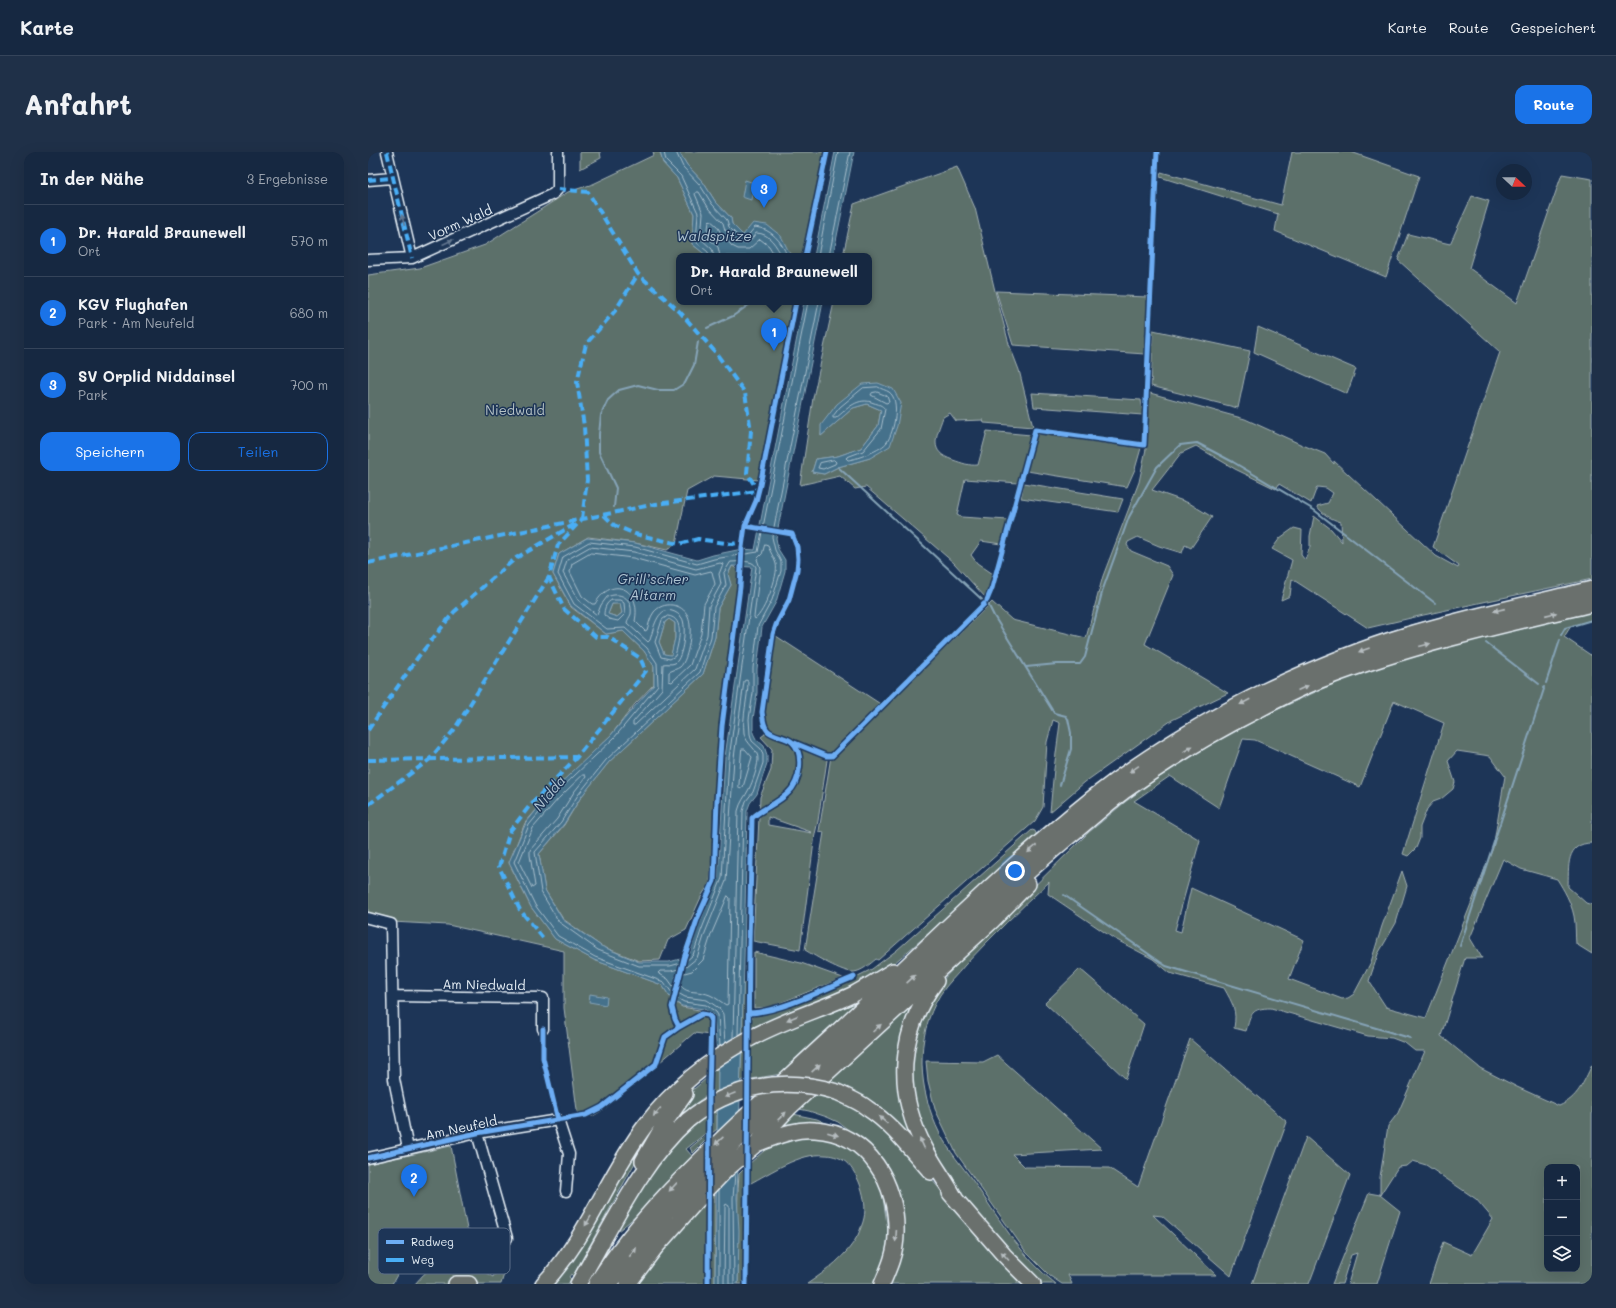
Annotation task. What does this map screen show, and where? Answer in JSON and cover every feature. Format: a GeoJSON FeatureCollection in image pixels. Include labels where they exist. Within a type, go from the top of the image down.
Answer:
{"type":"FeatureCollection","features":[{"type":"Feature","properties":{"kind":"highway"},"geometry":{"type":"LineString","coordinates":[[610,1284],[632,1252],[654,1227],[702,1166],[758,1106],[1015,864],[1098,795],[1151,757],[1208,722],[1263,692],[1338,659],[1401,636],[1463,619],[1592,589]]}},
{"type":"Feature","properties":{"kind":"highway"},"geometry":{"type":"LineString","coordinates":[[596,1284],[645,1218],[702,1166],[756,1123],[1031,869],[1121,794],[1160,766],[1204,739],[1279,698],[1325,678],[1415,647],[1592,604]]}},
{"type":"Feature","properties":{"kind":"highway"},"geometry":{"type":"LineString","coordinates":[[628,1284],[655,1248],[702,1194],[726,1170],[755,1145],[789,1108],[992,921],[1121,794]]}},
{"type":"Feature","properties":{"kind":"highway"},"geometry":{"type":"LineString","coordinates":[[956,1200],[924,1147],[909,1107],[905,1081],[907,1044],[911,1027],[918,1010],[929,991],[940,976],[992,921]]}},
{"type":"Feature","properties":{"kind":"highway"},"geometry":{"type":"LineString","coordinates":[[543,1284],[557,1268],[576,1241],[627,1153],[644,1127],[661,1107],[729,1051],[752,1037],[789,1019],[854,994],[915,959]]}},
{"type":"Feature","properties":{"kind":"highway"},"geometry":{"type":"LineString","coordinates":[[626,1200],[642,1162],[653,1141],[696,1078]]}},
{"type":"Feature","properties":{"kind":"highway"},"geometry":{"type":"LineString","coordinates":[[578,1284],[626,1200],[650,1163],[676,1130],[713,1102],[744,1090],[788,1083],[816,1086],[836,1092],[867,1108],[892,1128],[1009,1260],[1033,1284]]}},
{"type":"Feature","properties":{"kind":"highway"},"geometry":{"type":"LineString","coordinates":[[755,1145],[792,1131],[815,1130],[828,1132],[852,1141],[873,1159],[888,1183],[892,1197],[896,1224],[895,1249],[892,1262],[882,1284]]}},
{"type":"Feature","properties":{"kind":"highway"},"geometry":{"type":"LineString","coordinates":[[456,1284],[469,1284]]}},
{"type":"Feature","properties":{"kind":"street"},"geometry":{"type":"LineString","coordinates":[[387,152],[412,258]]}},
{"type":"Feature","properties":{"kind":"street","name":"Vorm Wald"},"geometry":{"type":"LineString","coordinates":[[368,260],[412,258],[553,194],[558,189],[558,152]]}},
{"type":"Feature","properties":{"kind":"street"},"geometry":{"type":"LineString","coordinates":[[368,180],[392,178]]}},
{"type":"Feature","properties":{"kind":"street"},"geometry":{"type":"LineString","coordinates":[[368,918],[391,924],[394,996],[394,1079],[408,1149]]}},
{"type":"Feature","properties":{"kind":"street","name":"Am Niedwald"},"geometry":{"type":"LineString","coordinates":[[394,996],[543,998],[543,1029]]}},
{"type":"Feature","properties":{"kind":"street","name":"Am Neufeld"},"geometry":{"type":"LineString","coordinates":[[368,1158],[477,1134],[558,1120],[569,1154],[566,1191]]}},
{"type":"Feature","properties":{"kind":"street","name":"Am Neufeld"},"geometry":{"type":"LineString","coordinates":[[477,1134],[504,1228]]}},
{"type":"Feature","properties":{"kind":"green space"},"geometry":{"type":"Polygon","coordinates":[[[580,152],[600,152],[601,158],[580,169],[580,152]]]}},
{"type":"Feature","properties":{"kind":"green space","name":"Niedwald"},"geometry":{"type":"Polygon","coordinates":[[[653,152],[660,152],[663,163],[677,178],[694,214],[692,244],[703,253],[676,253],[676,305],[792,305],[759,480],[714,476],[687,491],[676,544],[667,550],[635,543],[588,537],[559,554],[553,574],[571,607],[606,634],[623,631],[644,651],[654,666],[654,684],[635,704],[611,735],[551,793],[525,823],[509,863],[531,907],[555,939],[594,960],[662,985],[672,1000],[682,1007],[705,1011],[710,1015],[710,1035],[694,1033],[605,1109],[593,1116],[578,1118],[564,1008],[564,951],[448,925],[392,922],[368,916],[368,275],[420,268],[485,245],[568,192],[593,184],[654,155],[653,152]]]}},
{"type":"Feature","properties":{"kind":"green space"},"geometry":{"type":"Polygon","coordinates":[[[679,152],[825,152],[816,202],[804,253],[791,253],[743,235],[732,224],[731,218],[715,201],[703,182],[687,165],[679,152]]]}},
{"type":"Feature","properties":{"kind":"green space"},"geometry":{"type":"Polygon","coordinates":[[[1292,152],[1351,152],[1419,176],[1386,277],[1275,231],[1278,214],[1160,177],[1161,172],[1281,205],[1292,152]]]}},
{"type":"Feature","properties":{"kind":"green space"},"geometry":{"type":"Polygon","coordinates":[[[957,167],[975,208],[1009,344],[1019,370],[1033,427],[984,423],[983,420],[956,421],[950,413],[943,417],[936,437],[937,448],[945,457],[966,464],[978,465],[987,431],[1031,435],[1018,483],[965,479],[957,515],[961,517],[1008,520],[1001,544],[981,541],[971,555],[977,563],[993,574],[986,598],[954,563],[866,487],[855,489],[840,476],[800,485],[813,398],[833,305],[872,305],[872,253],[844,253],[854,204],[957,167]],[[901,403],[837,404],[822,425],[821,436],[853,408],[867,404],[881,410],[878,426],[861,448],[838,456],[816,459],[812,472],[824,474],[838,467],[870,458],[901,403]]]}},
{"type":"Feature","properties":{"kind":"green space"},"geometry":{"type":"Polygon","coordinates":[[[1562,174],[1592,179],[1592,579],[1368,628],[1292,579],[1290,596],[1281,600],[1292,560],[1272,549],[1280,538],[1294,528],[1302,530],[1301,555],[1305,560],[1310,547],[1310,536],[1314,516],[1331,529],[1342,542],[1341,522],[1327,516],[1317,506],[1328,503],[1333,493],[1326,488],[1317,487],[1311,503],[1279,484],[1276,489],[1235,469],[1196,446],[1181,453],[1152,490],[1189,503],[1212,517],[1191,548],[1185,545],[1182,553],[1159,546],[1138,537],[1128,542],[1127,545],[1131,551],[1167,566],[1173,575],[1145,644],[1228,693],[1172,720],[1085,782],[1050,812],[1060,723],[1053,720],[1047,742],[1043,807],[1035,821],[878,960],[876,959],[863,969],[854,972],[849,972],[836,967],[805,950],[824,832],[819,831],[831,756],[826,756],[791,741],[790,745],[827,760],[815,834],[800,950],[753,941],[760,797],[771,770],[772,749],[761,737],[765,734],[766,729],[762,712],[773,634],[885,707],[992,602],[1012,620],[1086,638],[1103,576],[1139,482],[1146,449],[1150,393],[1245,419],[1325,454],[1334,464],[1334,461],[1436,556],[1458,568],[1459,566],[1433,547],[1500,352],[1398,260],[1408,234],[1450,244],[1472,196],[1489,201],[1469,268],[1517,303],[1562,174]],[[768,817],[768,825],[812,833],[768,817]]]}},
{"type":"Feature","properties":{"kind":"green space"},"geometry":{"type":"Polygon","coordinates":[[[996,291],[1148,297],[1145,354],[1013,345],[996,291]]]}},
{"type":"Feature","properties":{"kind":"green space"},"geometry":{"type":"Polygon","coordinates":[[[1258,327],[1356,369],[1347,394],[1254,352],[1258,327]]]}},
{"type":"Feature","properties":{"kind":"green space"},"geometry":{"type":"Polygon","coordinates":[[[1153,330],[1250,351],[1238,408],[1151,386],[1153,330]]]}},
{"type":"Feature","properties":{"kind":"green space"},"geometry":{"type":"Polygon","coordinates":[[[1032,393],[1141,400],[1143,415],[1034,407],[1032,393]]]}},
{"type":"Feature","properties":{"kind":"green space"},"geometry":{"type":"Polygon","coordinates":[[[1038,434],[1141,448],[1135,469],[1127,487],[1027,471],[1035,438],[1038,434]]]}},
{"type":"Feature","properties":{"kind":"green space"},"geometry":{"type":"Polygon","coordinates":[[[1024,483],[1123,499],[1118,512],[1021,498],[1024,483]]]}},
{"type":"Feature","properties":{"kind":"green space"},"geometry":{"type":"Polygon","coordinates":[[[732,566],[740,570],[740,587],[727,663],[722,706],[710,883],[702,895],[686,930],[668,940],[660,960],[639,961],[601,946],[563,919],[545,890],[539,854],[564,825],[581,797],[609,762],[703,674],[715,637],[718,608],[731,585],[728,575],[732,566]]]}},
{"type":"Feature","properties":{"kind":"green space"},"geometry":{"type":"Polygon","coordinates":[[[1592,581],[1592,583],[1318,661],[1318,659],[1392,631],[1491,604],[1592,581]]]}},
{"type":"Feature","properties":{"kind":"green space"},"geometry":{"type":"Polygon","coordinates":[[[620,603],[622,613],[617,617],[608,614],[612,604],[620,603]]]}},
{"type":"Feature","properties":{"kind":"green space"},"geometry":{"type":"Polygon","coordinates":[[[1592,611],[1592,620],[1571,626],[1564,637],[1592,656],[1592,843],[1583,844],[1577,847],[1573,852],[1569,864],[1568,887],[1586,903],[1592,905],[1592,954],[1576,944],[1573,911],[1567,896],[1557,879],[1521,869],[1503,859],[1470,938],[1482,958],[1465,958],[1441,1036],[1480,1068],[1559,1106],[1571,1099],[1583,1084],[1592,1065],[1592,1284],[1429,1284],[1443,1242],[1472,1255],[1493,1219],[1476,1199],[1426,1165],[1413,1161],[1407,1166],[1398,1167],[1380,1195],[1380,1177],[1388,1126],[1398,1113],[1425,1051],[1415,1051],[1405,1043],[1392,1038],[1368,1036],[1271,1008],[1259,1009],[1253,1013],[1246,1031],[1234,1028],[1234,1007],[1224,988],[1170,973],[1153,959],[1113,938],[1048,894],[1049,882],[985,944],[940,995],[926,1029],[922,1064],[923,1082],[927,1100],[940,1134],[951,1152],[1021,1249],[1043,1273],[1056,1284],[1039,1284],[986,1225],[965,1199],[946,1173],[923,1132],[910,1083],[914,1036],[938,985],[981,939],[1088,833],[1125,802],[1155,780],[1209,746],[1268,714],[1348,677],[1408,656],[1592,611]],[[1394,701],[1360,787],[1255,740],[1243,739],[1219,808],[1170,776],[1134,801],[1200,840],[1175,930],[1181,932],[1191,888],[1304,940],[1289,979],[1342,999],[1348,998],[1354,994],[1371,962],[1402,871],[1407,886],[1396,923],[1378,954],[1369,981],[1386,1007],[1426,1018],[1493,848],[1505,776],[1490,756],[1457,751],[1448,761],[1455,782],[1453,789],[1441,799],[1433,802],[1427,809],[1420,827],[1420,838],[1416,848],[1408,856],[1403,854],[1444,723],[1394,701]]]}},
{"type":"Feature","properties":{"kind":"green space"},"geometry":{"type":"Polygon","coordinates":[[[669,619],[675,623],[675,638],[671,656],[664,654],[659,642],[665,622],[669,619]]]}},
{"type":"Feature","properties":{"kind":"green space"},"geometry":{"type":"Polygon","coordinates":[[[1032,830],[1035,831],[1037,836],[964,903],[893,964],[847,992],[757,1028],[756,1026],[749,1029],[750,1021],[754,1015],[782,1008],[848,981],[872,969],[897,950],[1032,830]]]}},
{"type":"Feature","properties":{"kind":"green space"},"geometry":{"type":"Polygon","coordinates":[[[754,952],[801,963],[843,978],[770,1007],[754,1008],[754,952]]]}},
{"type":"Feature","properties":{"kind":"green space"},"geometry":{"type":"Polygon","coordinates":[[[1080,969],[1144,1024],[1126,1079],[1045,1003],[1080,969]]]}},
{"type":"Feature","properties":{"kind":"green space"},"geometry":{"type":"Polygon","coordinates":[[[743,983],[747,983],[747,1030],[742,1033],[743,983]]]}},
{"type":"Feature","properties":{"kind":"green space"},"geometry":{"type":"Polygon","coordinates":[[[879,983],[781,1074],[751,1079],[750,1045],[879,983]]]}},
{"type":"Feature","properties":{"kind":"green space"},"geometry":{"type":"Polygon","coordinates":[[[923,994],[904,1045],[927,1158],[845,1089],[828,1082],[923,994]]]}},
{"type":"Feature","properties":{"kind":"green space"},"geometry":{"type":"Polygon","coordinates":[[[1190,1039],[1287,1122],[1231,1276],[1162,1216],[1153,1215],[1216,1275],[1068,1275],[1072,1284],[1062,1284],[1050,1276],[1026,1252],[956,1153],[935,1109],[928,1081],[926,1061],[983,1062],[997,1055],[1102,1149],[1012,1154],[1025,1167],[1109,1168],[1138,1187],[1190,1039]]]}},
{"type":"Feature","properties":{"kind":"green space"},"geometry":{"type":"Polygon","coordinates":[[[747,1047],[747,1079],[740,1081],[742,1051],[747,1047]]]}},
{"type":"Feature","properties":{"kind":"green space"},"geometry":{"type":"Polygon","coordinates":[[[718,1068],[718,1092],[710,1095],[711,1073],[718,1068]]]}},
{"type":"Feature","properties":{"kind":"green space"},"geometry":{"type":"Polygon","coordinates":[[[707,1078],[706,1096],[689,1108],[686,1114],[647,1155],[692,1088],[694,1089],[707,1078]]]}},
{"type":"Feature","properties":{"kind":"green space"},"geometry":{"type":"Polygon","coordinates":[[[816,1093],[840,1101],[875,1120],[918,1164],[977,1232],[975,1233],[1025,1284],[886,1284],[898,1212],[854,1134],[838,1122],[827,1117],[799,1109],[816,1093]]]}},
{"type":"Feature","properties":{"kind":"green space"},"geometry":{"type":"Polygon","coordinates":[[[717,1108],[717,1129],[711,1134],[711,1111],[717,1108]]]}},
{"type":"Feature","properties":{"kind":"green space"},"geometry":{"type":"Polygon","coordinates":[[[707,1114],[707,1132],[686,1149],[692,1156],[636,1216],[611,1237],[636,1195],[674,1140],[707,1114]]]}},
{"type":"Feature","properties":{"kind":"green space"},"geometry":{"type":"Polygon","coordinates":[[[793,1114],[817,1119],[837,1128],[773,1134],[793,1114]]]}},
{"type":"Feature","properties":{"kind":"green space"},"geometry":{"type":"Polygon","coordinates":[[[651,1123],[655,1126],[573,1276],[571,1274],[569,1277],[571,1279],[568,1284],[547,1284],[651,1123]]]}},
{"type":"Feature","properties":{"kind":"green space"},"geometry":{"type":"Polygon","coordinates":[[[708,1133],[709,1137],[693,1153],[690,1148],[708,1133]]]}},
{"type":"Feature","properties":{"kind":"green space"},"geometry":{"type":"Polygon","coordinates":[[[802,1136],[838,1140],[857,1152],[870,1167],[882,1192],[888,1230],[888,1245],[877,1284],[807,1284],[842,1256],[854,1242],[864,1220],[865,1203],[861,1186],[853,1171],[843,1160],[827,1155],[806,1157],[786,1164],[749,1184],[749,1164],[774,1144],[802,1136]]]}},
{"type":"Feature","properties":{"kind":"green space"},"geometry":{"type":"Polygon","coordinates":[[[1306,1137],[1350,1175],[1309,1284],[1252,1284],[1306,1137]]]}},
{"type":"Feature","properties":{"kind":"green space"},"geometry":{"type":"Polygon","coordinates":[[[451,1146],[467,1228],[378,1228],[378,1274],[398,1274],[392,1284],[368,1284],[368,1164],[451,1146]]]}},
{"type":"Feature","properties":{"kind":"green space"},"geometry":{"type":"Polygon","coordinates":[[[745,1168],[744,1284],[738,1284],[738,1188],[739,1174],[745,1168]]]}},
{"type":"Feature","properties":{"kind":"green space"},"geometry":{"type":"Polygon","coordinates":[[[1369,1193],[1380,1195],[1400,1211],[1377,1284],[1348,1284],[1357,1253],[1351,1255],[1342,1284],[1332,1284],[1369,1193]]]}},
{"type":"Feature","properties":{"kind":"green space"},"geometry":{"type":"Polygon","coordinates":[[[715,1194],[715,1284],[710,1284],[710,1199],[715,1194]]]}},
{"type":"Feature","properties":{"kind":"green space"},"geometry":{"type":"Polygon","coordinates":[[[707,1204],[707,1284],[634,1284],[650,1268],[647,1266],[703,1205],[707,1204]]]}},
{"type":"Feature","properties":{"kind":"green space"},"geometry":{"type":"Polygon","coordinates":[[[618,1241],[588,1284],[583,1284],[604,1253],[618,1241]]]}},
{"type":"Feature","properties":{"kind":"green space"},"geometry":{"type":"Polygon","coordinates":[[[424,1274],[488,1274],[493,1277],[494,1274],[504,1274],[501,1284],[479,1284],[473,1280],[450,1282],[447,1284],[415,1284],[424,1274]]]}},
{"type":"Feature","properties":{"kind":"water","name":"Waldspitze"},"geometry":{"type":"Polygon","coordinates":[[[660,152],[679,152],[687,165],[703,182],[715,201],[731,218],[732,224],[743,235],[753,223],[767,225],[781,236],[790,253],[703,253],[692,244],[694,214],[677,178],[663,163],[660,152]]]}},
{"type":"Feature","properties":{"kind":"water"},"geometry":{"type":"Polygon","coordinates":[[[835,152],[854,152],[834,253],[815,253],[835,152]]]}},
{"type":"Feature","properties":{"kind":"water"},"geometry":{"type":"Polygon","coordinates":[[[745,180],[754,183],[751,200],[742,197],[745,180]]]}},
{"type":"Feature","properties":{"kind":"water","name":"Grill’scher Altarm"},"geometry":{"type":"Polygon","coordinates":[[[803,305],[822,305],[776,538],[778,549],[785,560],[785,571],[776,602],[762,627],[757,669],[757,693],[753,719],[753,733],[756,739],[764,746],[767,755],[767,763],[757,794],[750,803],[747,811],[737,1198],[739,1231],[738,1284],[715,1284],[718,1068],[714,1015],[704,1009],[682,1006],[672,1000],[662,985],[594,960],[555,939],[531,907],[509,862],[526,823],[551,792],[611,735],[654,685],[654,666],[644,651],[623,631],[606,634],[571,606],[553,574],[559,554],[587,538],[635,543],[697,560],[742,549],[755,550],[803,305]],[[732,566],[728,574],[731,585],[718,608],[715,637],[703,674],[609,762],[581,797],[564,824],[539,854],[545,890],[563,920],[601,946],[639,962],[669,962],[684,958],[690,953],[697,930],[718,878],[725,757],[752,567],[732,566]],[[612,604],[608,614],[617,617],[622,613],[620,604],[612,604]],[[669,619],[665,622],[659,642],[664,654],[671,655],[675,638],[675,623],[669,619]]]}},
{"type":"Feature","properties":{"kind":"water"},"geometry":{"type":"Polygon","coordinates":[[[878,383],[893,389],[901,403],[897,426],[890,446],[870,458],[838,467],[824,474],[812,472],[816,459],[838,456],[861,448],[878,426],[881,410],[867,404],[853,408],[821,436],[821,425],[837,404],[862,384],[878,383]]]}},
{"type":"Feature","properties":{"kind":"water"},"geometry":{"type":"Polygon","coordinates":[[[590,994],[607,997],[606,1005],[589,1002],[590,994]]]}},
{"type":"Feature","properties":{"kind":"waterway"},"geometry":{"type":"LineString","coordinates":[[707,328],[733,316],[749,305]]}},
{"type":"Feature","properties":{"kind":"waterway"},"geometry":{"type":"LineString","coordinates":[[614,507],[616,488],[599,452],[601,415],[608,400],[619,390],[638,385],[658,390],[674,390],[685,383],[694,365],[698,342]]}},
{"type":"Feature","properties":{"kind":"waterway"},"geometry":{"type":"LineString","coordinates":[[1026,667],[1057,664],[1080,664],[1085,657],[1103,589],[1129,517],[1157,467],[1180,445],[1197,443],[1233,462],[1314,510],[1435,603]]}},
{"type":"Feature","properties":{"kind":"waterway"},"geometry":{"type":"LineString","coordinates":[[838,467],[989,606],[1054,713],[1066,716],[1071,733],[1071,749],[1060,785]]}},
{"type":"Feature","properties":{"kind":"waterway"},"geometry":{"type":"LineString","coordinates":[[1561,635],[1565,628],[1592,620]]}},
{"type":"Feature","properties":{"kind":"waterway"},"geometry":{"type":"LineString","coordinates":[[1546,683],[1560,640]]}},
{"type":"Feature","properties":{"kind":"waterway"},"geometry":{"type":"LineString","coordinates":[[1486,643],[1539,684]]}},
{"type":"Feature","properties":{"kind":"waterway"},"geometry":{"type":"LineString","coordinates":[[1460,946],[1544,687]]}},
{"type":"Feature","properties":{"kind":"waterway"},"geometry":{"type":"LineString","coordinates":[[1064,895],[1166,966],[1410,1038]]}},
{"type":"Feature","properties":{"kind":"marked path"},"geometry":{"type":"LineString","coordinates":[[387,152],[412,258]]}},
{"type":"Feature","properties":{"kind":"marked path"},"geometry":{"type":"LineString","coordinates":[[368,180],[392,178]]}},
{"type":"Feature","properties":{"kind":"marked path"},"geometry":{"type":"LineString","coordinates":[[558,189],[588,192],[638,274],[680,312],[716,353],[745,393],[751,431],[747,473],[758,491]]}},
{"type":"Feature","properties":{"kind":"marked path"},"geometry":{"type":"LineString","coordinates":[[582,519],[587,480],[584,426],[577,382],[586,344],[615,311],[638,274]]}},
{"type":"Feature","properties":{"kind":"marked path"},"geometry":{"type":"LineString","coordinates":[[368,563],[656,504],[758,491]]}},
{"type":"Feature","properties":{"kind":"marked path"},"geometry":{"type":"LineString","coordinates":[[604,515],[614,525],[635,534],[679,544],[698,539],[732,544],[742,542]]}},
{"type":"Feature","properties":{"kind":"marked path"},"geometry":{"type":"LineString","coordinates":[[368,805],[429,760],[454,730],[549,577],[558,545],[582,519]]}},
{"type":"Feature","properties":{"kind":"marked path"},"geometry":{"type":"LineString","coordinates":[[368,730],[418,657],[454,612],[516,558],[575,524]]}},
{"type":"Feature","properties":{"kind":"marked path"},"geometry":{"type":"LineString","coordinates":[[543,938],[520,910],[499,867],[510,831],[531,804],[577,757],[646,671],[640,658],[608,637],[596,637],[564,609],[549,577]]}},
{"type":"Feature","properties":{"kind":"marked path"},"geometry":{"type":"LineString","coordinates":[[368,760],[577,757]]}},
{"type":"Feature","properties":{"kind":"cycle path"},"geometry":{"type":"LineString","coordinates":[[806,253],[827,152]]}},
{"type":"Feature","properties":{"kind":"cycle path"},"geometry":{"type":"LineString","coordinates":[[987,600],[992,588],[1035,430],[1144,445],[1157,152]]}},
{"type":"Feature","properties":{"kind":"cycle path"},"geometry":{"type":"LineString","coordinates":[[708,1284],[711,1018],[708,1015],[702,1014],[679,1027],[672,1007],[684,958],[698,917],[714,881],[722,726],[740,587],[742,547],[745,526],[756,501],[760,485],[795,305]]}},
{"type":"Feature","properties":{"kind":"cycle path"},"geometry":{"type":"LineString","coordinates":[[745,526],[792,534],[797,547],[797,570],[789,600],[773,634],[762,712],[764,724],[767,730],[772,734],[792,742],[799,753],[800,761],[796,782],[788,793],[752,818],[749,944],[746,1284]]}},
{"type":"Feature","properties":{"kind":"cycle path"},"geometry":{"type":"LineString","coordinates":[[792,742],[826,756],[832,756],[984,604]]}},
{"type":"Feature","properties":{"kind":"cycle path"},"geometry":{"type":"LineString","coordinates":[[749,1013],[774,1009],[854,977]]}},
{"type":"Feature","properties":{"kind":"cycle path"},"geometry":{"type":"LineString","coordinates":[[368,1158],[477,1133],[586,1115],[602,1107],[656,1064],[665,1037],[679,1027]]}},
{"type":"Feature","properties":{"kind":"cycle path"},"geometry":{"type":"LineString","coordinates":[[543,1029],[543,1058],[558,1120]]}},
{"type":"Feature","properties":{"kind":"place","name":"SV Orplid Niddainsel"},"geometry":{"type":"Point","coordinates":[764,208]}},
{"type":"Feature","properties":{"kind":"place","name":"Dr. Harald Braunewell"},"geometry":{"type":"Point","coordinates":[774,351]}},
{"type":"Feature","properties":{"kind":"place","name":"KGV Flughafen"},"geometry":{"type":"Point","coordinates":[414,1197]}},
{"type":"Feature","properties":{"kind":"water label","name":"Nidda"},"geometry":{"type":"Point","coordinates":[549,793]}}]}
